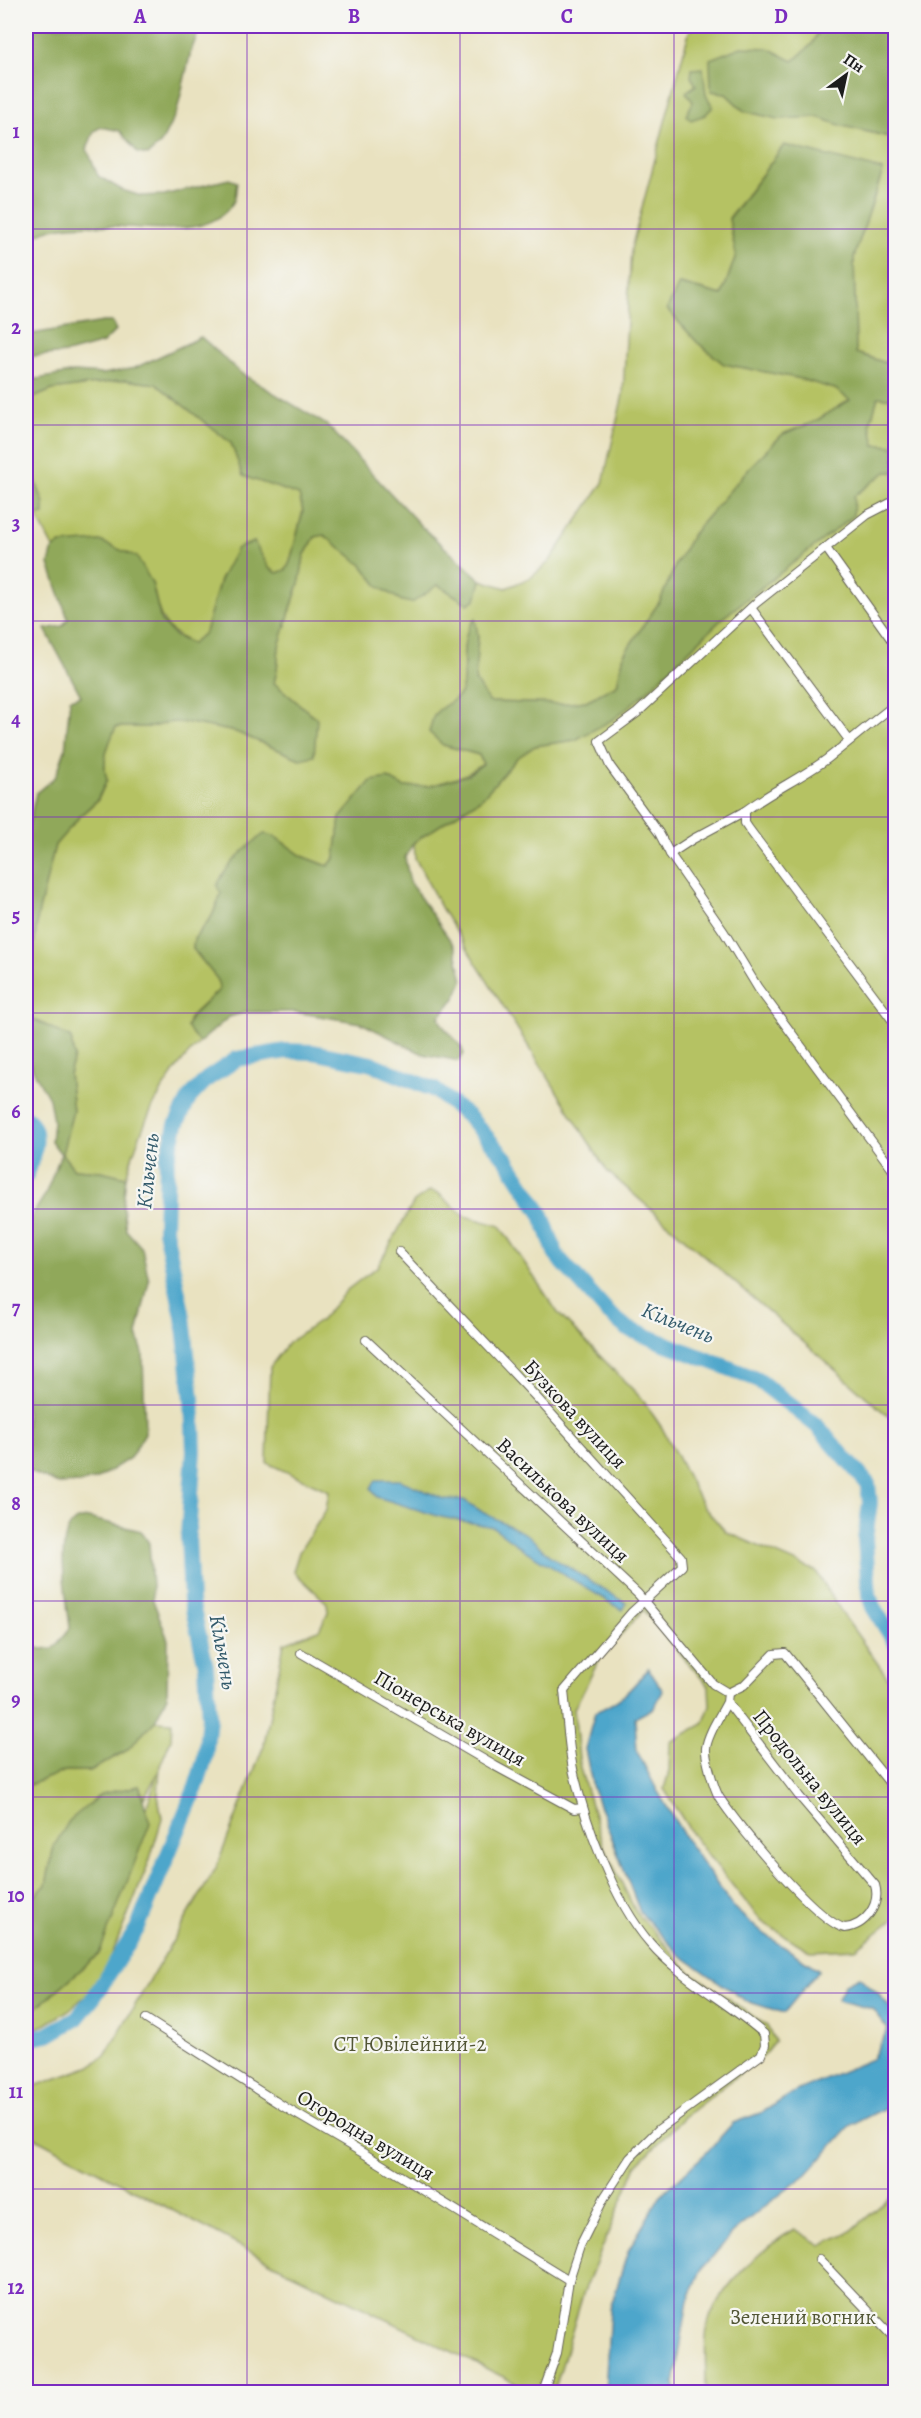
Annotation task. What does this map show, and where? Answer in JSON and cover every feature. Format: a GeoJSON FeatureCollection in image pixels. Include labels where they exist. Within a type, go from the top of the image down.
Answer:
{"type":"FeatureCollection","features":[{"type":"Feature","properties":{"kind":"street"},"geometry":{"type":"LineString","coordinates":[[896,500],[867,515],[751,609],[638,713],[600,741],[610,766],[659,833],[670,854],[724,932],[758,988],[896,1174]]}},
{"type":"Feature","properties":{"kind":"street"},"geometry":{"type":"LineString","coordinates":[[826,548],[896,646]]}},
{"type":"Feature","properties":{"kind":"street"},"geometry":{"type":"LineString","coordinates":[[751,609],[849,740]]}},
{"type":"Feature","properties":{"kind":"street"},"geometry":{"type":"LineString","coordinates":[[670,854],[745,811],[828,758],[896,704]]}},
{"type":"Feature","properties":{"kind":"street"},"geometry":{"type":"LineString","coordinates":[[745,811],[749,829],[896,1025]]}},
{"type":"Feature","properties":{"kind":"street","name":"Бузкова вулиця"},"geometry":{"type":"LineString","coordinates":[[399,1252],[681,1557],[682,1566],[644,1602]]}},
{"type":"Feature","properties":{"kind":"street","name":"Василькова вулиця"},"geometry":{"type":"LineString","coordinates":[[366,1340],[644,1602],[727,1698]]}},
{"type":"Feature","properties":{"kind":"street"},"geometry":{"type":"LineString","coordinates":[[543,2392],[557,2354],[569,2280],[580,2246],[604,2198],[630,2158],[659,2129],[760,2055],[765,2045],[764,2034],[752,2023],[675,1965],[650,1943],[623,1904],[584,1808],[573,1766],[564,1692],[631,1612],[644,1602]]}},
{"type":"Feature","properties":{"kind":"street","name":"Піонерська вулиця"},"geometry":{"type":"LineString","coordinates":[[301,1653],[495,1766],[574,1809],[584,1808]]}},
{"type":"Feature","properties":{"kind":"street"},"geometry":{"type":"LineString","coordinates":[[727,1698],[744,1685],[774,1654],[785,1653],[896,1791]]}},
{"type":"Feature","properties":{"kind":"street","name":"Продольна вулиця"},"geometry":{"type":"LineString","coordinates":[[727,1698],[800,1796],[875,1885],[878,1895],[877,1902],[860,1924],[850,1928],[838,1927],[827,1920],[767,1859],[718,1796],[706,1750],[727,1698]]}},
{"type":"Feature","properties":{"kind":"street","name":"Огородна вулиця"},"geometry":{"type":"LineString","coordinates":[[146,2019],[286,2108],[569,2280]]}},
{"type":"Feature","properties":{"kind":"street"},"geometry":{"type":"LineString","coordinates":[[819,2259],[896,2340]]}},
{"type":"Feature","properties":{"kind":"green space"},"geometry":{"type":"Polygon","coordinates":[[[26,26],[201,26],[191,51],[177,111],[161,143],[148,155],[138,153],[120,131],[101,127],[94,131],[87,149],[98,176],[122,190],[141,196],[164,195],[229,179],[237,182],[234,201],[218,218],[195,227],[167,229],[76,225],[49,230],[26,242],[26,26]]]}},
{"type":"Feature","properties":{"kind":"green space"},"geometry":{"type":"Polygon","coordinates":[[[695,26],[767,26],[772,30],[783,26],[821,26],[812,44],[793,62],[725,93],[744,111],[778,119],[817,117],[843,126],[894,138],[895,135],[895,366],[856,353],[854,257],[883,171],[784,145],[729,218],[736,255],[722,295],[680,284],[667,309],[697,342],[724,364],[797,378],[835,389],[850,400],[814,422],[783,434],[749,468],[693,534],[676,564],[660,601],[624,654],[617,685],[586,701],[562,704],[489,702],[475,680],[478,635],[464,646],[463,686],[459,696],[436,714],[443,745],[479,755],[483,764],[456,778],[425,787],[405,787],[388,778],[340,818],[335,858],[328,866],[302,856],[274,836],[221,894],[212,916],[194,939],[193,949],[218,980],[219,990],[190,1017],[187,1027],[199,1043],[163,1088],[138,1140],[126,1177],[101,1171],[74,1169],[61,1154],[73,1111],[69,1074],[74,1057],[71,1038],[29,1017],[29,983],[38,915],[55,845],[81,815],[98,800],[107,780],[105,760],[115,727],[151,727],[171,722],[190,723],[236,732],[300,759],[317,719],[274,683],[279,646],[300,580],[304,556],[315,537],[324,535],[362,565],[379,587],[438,585],[476,599],[481,580],[506,588],[530,578],[549,562],[603,483],[623,394],[631,249],[689,32],[695,26]]]}},
{"type":"Feature","properties":{"kind":"green space"},"geometry":{"type":"Polygon","coordinates":[[[821,26],[895,26],[894,138],[843,126],[817,117],[778,119],[744,111],[725,93],[711,91],[710,59],[741,47],[768,48],[793,61],[812,44],[821,26]]]}},
{"type":"Feature","properties":{"kind":"green space"},"geometry":{"type":"Polygon","coordinates":[[[703,68],[706,95],[713,107],[705,115],[691,120],[686,115],[693,102],[686,92],[696,85],[691,77],[692,69],[703,68]]]}},
{"type":"Feature","properties":{"kind":"green space"},"geometry":{"type":"Polygon","coordinates":[[[784,145],[883,170],[854,257],[856,353],[895,366],[895,399],[878,397],[870,424],[875,445],[895,446],[895,472],[886,472],[854,496],[853,516],[725,616],[646,692],[614,719],[575,740],[535,746],[517,758],[482,798],[414,842],[405,858],[410,883],[455,947],[463,981],[456,997],[439,1017],[441,1023],[462,1048],[464,1054],[459,1061],[423,1054],[361,1023],[295,1012],[247,1012],[229,1017],[199,1043],[187,1027],[191,1017],[219,990],[218,980],[193,949],[194,939],[212,916],[221,894],[217,886],[221,878],[244,851],[264,834],[274,836],[302,856],[328,866],[335,858],[340,818],[371,781],[388,778],[404,787],[430,786],[467,775],[483,764],[479,755],[443,745],[429,732],[435,714],[460,693],[464,679],[466,635],[475,619],[478,635],[475,680],[489,702],[562,704],[586,701],[617,685],[624,654],[660,601],[676,564],[693,534],[749,468],[783,434],[814,422],[850,400],[835,389],[797,378],[724,364],[697,342],[667,309],[679,284],[722,295],[736,255],[729,219],[784,145]]]}},
{"type":"Feature","properties":{"kind":"green space"},"geometry":{"type":"Polygon","coordinates":[[[112,322],[116,330],[103,343],[67,353],[26,357],[26,335],[112,322]]]}},
{"type":"Feature","properties":{"kind":"green space"},"geometry":{"type":"Polygon","coordinates":[[[201,337],[242,374],[327,425],[422,527],[481,580],[476,599],[468,604],[438,585],[412,603],[402,601],[379,587],[362,565],[324,535],[315,537],[304,556],[300,580],[279,646],[274,683],[317,719],[314,756],[300,759],[236,732],[190,723],[171,722],[151,727],[116,727],[105,760],[107,780],[97,800],[55,845],[38,915],[29,983],[29,1017],[71,1038],[74,1057],[69,1074],[73,1111],[62,1154],[74,1169],[101,1171],[126,1177],[123,1206],[126,1230],[142,1248],[149,1281],[137,1334],[143,1353],[145,1433],[130,1458],[97,1479],[80,1483],[58,1484],[26,1470],[26,1225],[45,1195],[61,1154],[51,1141],[53,1121],[49,1099],[26,1057],[26,836],[36,793],[56,776],[65,750],[70,699],[81,696],[45,629],[62,626],[68,619],[49,564],[53,548],[61,544],[100,541],[137,557],[152,583],[161,621],[175,636],[192,644],[205,632],[220,580],[237,548],[254,542],[269,568],[277,573],[286,570],[303,511],[299,495],[243,476],[231,443],[156,384],[125,380],[52,390],[26,401],[26,381],[75,372],[103,374],[135,368],[201,337]]]}},
{"type":"Feature","properties":{"kind":"green space"},"geometry":{"type":"Polygon","coordinates":[[[125,380],[156,384],[231,443],[243,476],[300,495],[303,511],[286,570],[277,573],[269,568],[254,542],[220,580],[205,632],[192,644],[167,626],[159,612],[152,583],[61,544],[53,548],[36,515],[44,514],[44,504],[26,455],[26,401],[52,390],[125,380]]]}},
{"type":"Feature","properties":{"kind":"green space"},"geometry":{"type":"Polygon","coordinates":[[[878,397],[895,399],[895,446],[875,445],[870,424],[878,397]]]}},
{"type":"Feature","properties":{"kind":"green space"},"geometry":{"type":"Polygon","coordinates":[[[26,455],[44,504],[44,514],[36,515],[29,501],[25,471],[26,455]]]}},
{"type":"Feature","properties":{"kind":"green space"},"geometry":{"type":"Polygon","coordinates":[[[886,472],[895,472],[895,1422],[607,1171],[442,909],[415,858],[414,842],[482,798],[517,758],[535,746],[575,740],[646,692],[725,616],[827,536],[854,496],[886,472]]]}},
{"type":"Feature","properties":{"kind":"green space","name":"СT Ювілейний-2"},"geometry":{"type":"Polygon","coordinates":[[[430,1191],[438,1193],[465,1216],[500,1226],[558,1313],[642,1399],[662,1428],[703,1506],[726,1532],[816,1571],[844,1616],[895,1688],[895,1918],[856,1949],[810,1951],[762,1922],[696,1840],[664,1789],[669,1771],[670,1742],[703,1724],[710,1706],[709,1687],[643,1610],[600,1658],[574,1709],[580,1768],[603,1845],[636,1912],[689,1971],[767,2026],[775,2041],[764,2055],[684,2117],[636,2166],[583,2294],[554,2392],[534,2392],[274,2264],[26,2133],[26,2089],[89,2067],[105,2056],[216,1868],[264,1745],[284,1643],[319,1630],[328,1612],[327,1603],[293,1571],[299,1552],[326,1510],[329,1491],[267,1463],[270,1367],[288,1343],[320,1321],[347,1290],[378,1266],[414,1202],[430,1191]]]}},
{"type":"Feature","properties":{"kind":"green space"},"geometry":{"type":"Polygon","coordinates":[[[88,1518],[141,1531],[149,1543],[153,1600],[168,1640],[167,1696],[155,1721],[126,1751],[90,1771],[65,1771],[26,1786],[26,1643],[41,1649],[54,1648],[70,1628],[63,1571],[65,1541],[68,1529],[75,1521],[88,1518]]]}},
{"type":"Feature","properties":{"kind":"green space"},"geometry":{"type":"Polygon","coordinates":[[[155,1721],[172,1722],[171,1739],[160,1766],[158,1795],[162,1819],[149,1862],[109,1962],[92,1990],[69,2010],[45,2025],[26,2032],[26,2008],[36,2008],[99,1954],[158,1772],[144,1798],[139,1786],[54,1846],[46,1885],[26,1905],[26,1786],[65,1771],[90,1771],[126,1751],[155,1721]]]}},
{"type":"Feature","properties":{"kind":"green space"},"geometry":{"type":"Polygon","coordinates":[[[139,1786],[150,1823],[99,1954],[36,2008],[26,2008],[26,1905],[46,1885],[54,1846],[69,1821],[101,1794],[139,1786]]]}},
{"type":"Feature","properties":{"kind":"green space","name":"Зелений вогник"},"geometry":{"type":"Polygon","coordinates":[[[895,2193],[895,2392],[709,2392],[706,2385],[707,2328],[719,2299],[742,2271],[755,2258],[795,2229],[821,2245],[851,2231],[895,2193]]]}},
{"type":"Feature","properties":{"kind":"water"},"geometry":{"type":"Polygon","coordinates":[[[376,1480],[400,1480],[444,1499],[464,1500],[484,1513],[528,1535],[550,1556],[626,1603],[622,1610],[524,1550],[493,1527],[441,1517],[377,1497],[371,1488],[376,1480]]]}},
{"type":"Feature","properties":{"kind":"water"},"geometry":{"type":"Polygon","coordinates":[[[648,1668],[663,1691],[654,1708],[635,1718],[637,1751],[658,1792],[689,1844],[733,1907],[760,1931],[819,1970],[784,2013],[746,2001],[679,1954],[640,1912],[593,1789],[585,1749],[595,1712],[612,1704],[625,1694],[648,1668]]]}},
{"type":"Feature","properties":{"kind":"water"},"geometry":{"type":"Polygon","coordinates":[[[859,1977],[878,1993],[895,2014],[895,2108],[885,2108],[851,2125],[807,2174],[732,2234],[701,2270],[688,2301],[674,2384],[677,2392],[605,2392],[610,2309],[628,2251],[660,2196],[706,2153],[733,2123],[763,2112],[796,2091],[872,2059],[888,2029],[872,2009],[837,2000],[845,1984],[859,1977]]]}},
{"type":"Feature","properties":{"kind":"waterway","name":"Кільчень"},"geometry":{"type":"LineString","coordinates":[[26,2039],[48,2035],[77,2018],[94,1997],[137,1929],[196,1787],[205,1758],[209,1717],[206,1666],[191,1601],[188,1536],[194,1451],[192,1399],[183,1317],[165,1230],[167,1160],[176,1125],[190,1097],[207,1079],[237,1059],[286,1051],[313,1052],[372,1064],[435,1090],[469,1117],[506,1159],[542,1215],[556,1255],[607,1312],[628,1329],[757,1379],[817,1426],[868,1484],[870,1503],[865,1539],[869,1595],[873,1607],[896,1644]]}},
{"type":"Feature","properties":{"kind":"waterway","name":"Кільчень"},"geometry":{"type":"LineString","coordinates":[[26,1118],[34,1130],[35,1138],[35,1146],[26,1176]]}}]}
